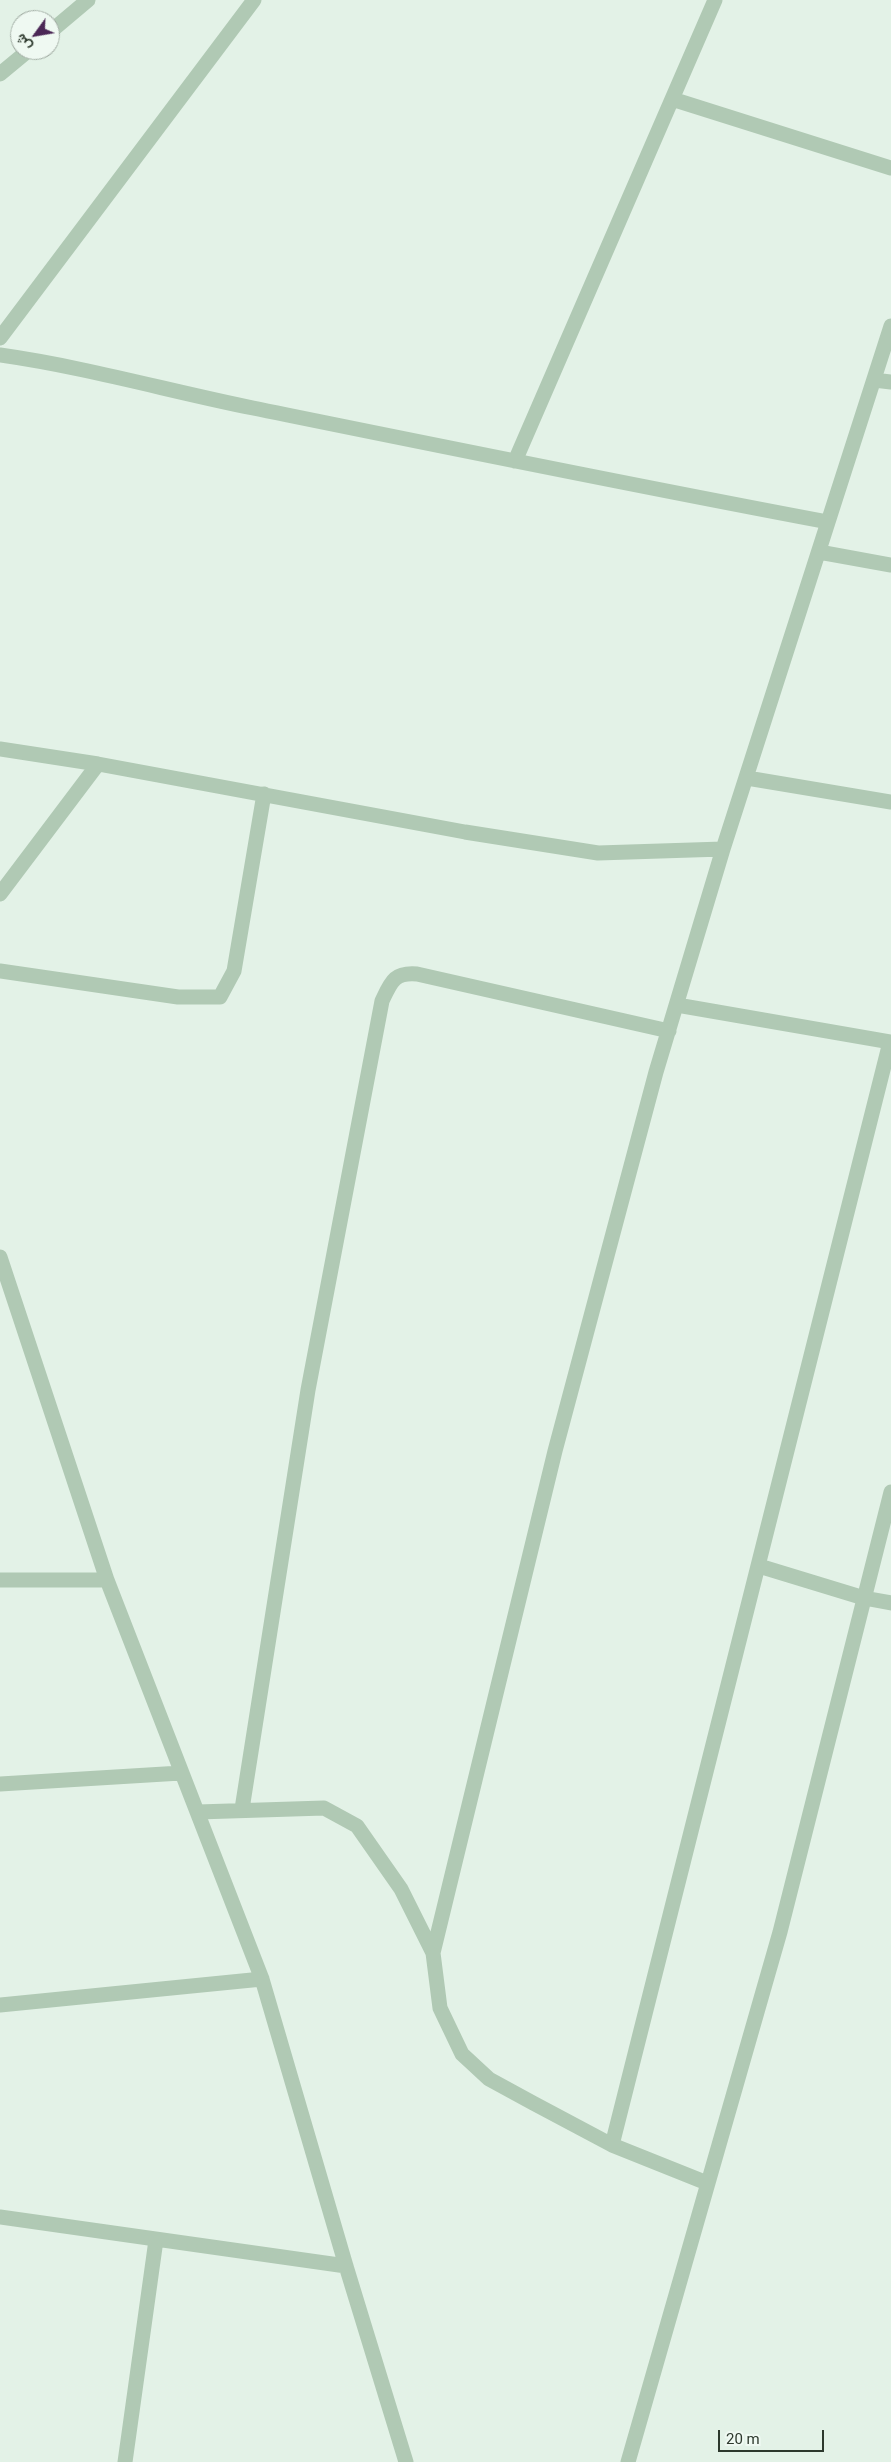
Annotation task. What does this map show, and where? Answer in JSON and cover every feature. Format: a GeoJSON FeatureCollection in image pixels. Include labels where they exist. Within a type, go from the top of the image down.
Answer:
{"type":"FeatureCollection","features":[{"type":"Feature","properties":{"kind":"street"},"geometry":{"type":"LineString","coordinates":[[60,24],[88,0]]}},
{"type":"Feature","properties":{"kind":"street"},"geometry":{"type":"LineString","coordinates":[[0,338],[254,0]]}},
{"type":"Feature","properties":{"kind":"street"},"geometry":{"type":"LineString","coordinates":[[515,461],[715,0]]}},
{"type":"Feature","properties":{"kind":"street"},"geometry":{"type":"LineString","coordinates":[[0,74],[17,60]]}},
{"type":"Feature","properties":{"kind":"street"},"geometry":{"type":"LineString","coordinates":[[672,98],[891,168]]}},
{"type":"Feature","properties":{"kind":"street"},"geometry":{"type":"LineString","coordinates":[[433,1953],[555,1451],[669,1031],[723,849],[891,326]]}},
{"type":"Feature","properties":{"kind":"street"},"geometry":{"type":"LineString","coordinates":[[0,355],[33,360],[178,393],[515,461],[828,522]]}},
{"type":"Feature","properties":{"kind":"street"},"geometry":{"type":"LineString","coordinates":[[874,380],[891,382]]}},
{"type":"Feature","properties":{"kind":"street"},"geometry":{"type":"LineString","coordinates":[[819,552],[891,565]]}},
{"type":"Feature","properties":{"kind":"street"},"geometry":{"type":"LineString","coordinates":[[0,749],[98,764],[465,832],[598,853],[723,849]]}},
{"type":"Feature","properties":{"kind":"street"},"geometry":{"type":"LineString","coordinates":[[0,894],[98,764]]}},
{"type":"Feature","properties":{"kind":"street"},"geometry":{"type":"LineString","coordinates":[[747,778],[891,802]]}},
{"type":"Feature","properties":{"kind":"street"},"geometry":{"type":"LineString","coordinates":[[0,971],[178,997],[220,997],[234,971],[264,794]]}},
{"type":"Feature","properties":{"kind":"street"},"geometry":{"type":"LineString","coordinates":[[242,1809],[308,1390],[382,1001],[389,985],[397,976],[404,973],[417,974],[669,1031]]}},
{"type":"Feature","properties":{"kind":"street"},"geometry":{"type":"LineString","coordinates":[[612,2145],[891,1042],[677,1005]]}},
{"type":"Feature","properties":{"kind":"street"},"geometry":{"type":"LineString","coordinates":[[0,1258],[107,1580],[262,1979],[406,2462]]}},
{"type":"Feature","properties":{"kind":"street"},"geometry":{"type":"LineString","coordinates":[[628,2462],[780,1932],[891,1492]]}},
{"type":"Feature","properties":{"kind":"street"},"geometry":{"type":"LineString","coordinates":[[759,1566],[864,1598],[891,1603]]}},
{"type":"Feature","properties":{"kind":"street"},"geometry":{"type":"LineString","coordinates":[[0,1580],[107,1580]]}},
{"type":"Feature","properties":{"kind":"street"},"geometry":{"type":"LineString","coordinates":[[0,1784],[181,1774]]}},
{"type":"Feature","properties":{"kind":"street"},"geometry":{"type":"LineString","coordinates":[[198,1812],[242,1809],[324,1808],[357,1826],[402,1889],[433,1953],[440,2008],[462,2054],[489,2079],[612,2145],[707,2183]]}},
{"type":"Feature","properties":{"kind":"street"},"geometry":{"type":"LineString","coordinates":[[0,2005],[262,1979]]}},
{"type":"Feature","properties":{"kind":"street"},"geometry":{"type":"LineString","coordinates":[[0,2217],[346,2266]]}},
{"type":"Feature","properties":{"kind":"street"},"geometry":{"type":"LineString","coordinates":[[125,2462],[156,2240]]}}]}
